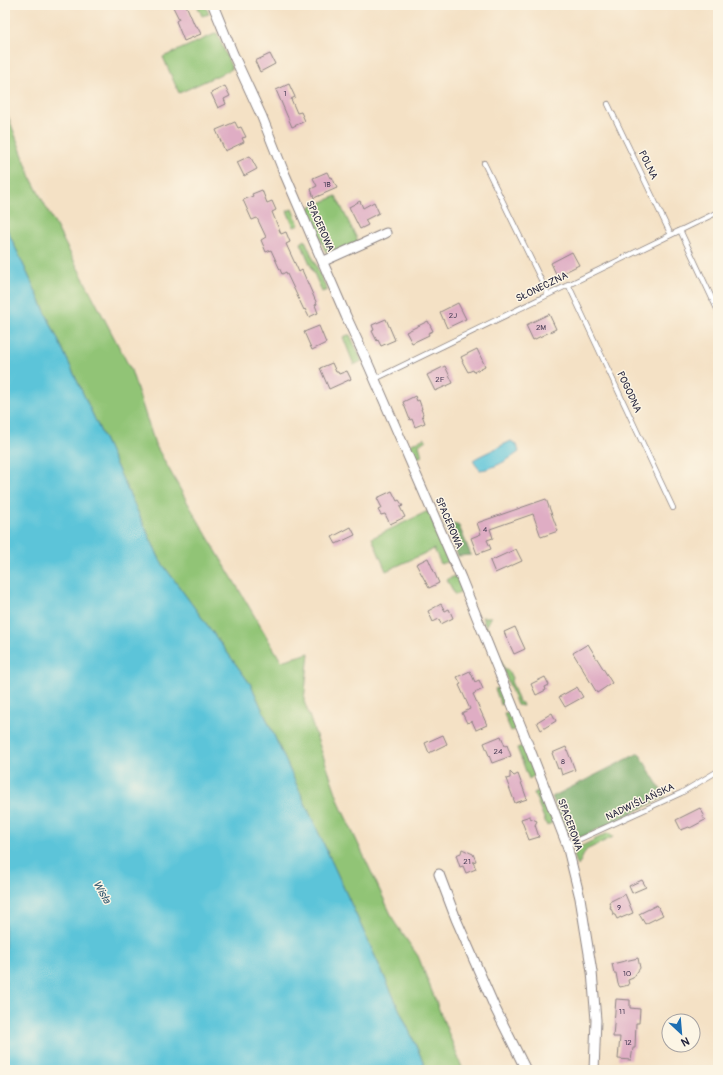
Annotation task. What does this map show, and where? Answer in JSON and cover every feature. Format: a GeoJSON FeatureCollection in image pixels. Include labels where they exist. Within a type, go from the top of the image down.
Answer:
{"type":"FeatureCollection","features":[{"type":"Feature","properties":{"kind":"street","name":"SPACEROWA"},"geometry":{"type":"LineString","coordinates":[[213,5],[262,117],[283,170],[324,261],[346,316],[375,378],[461,578],[567,845],[580,898],[592,972],[596,1020],[594,1070]]}},
{"type":"Feature","properties":{"kind":"street"},"geometry":{"type":"LineString","coordinates":[[324,261],[386,233]]}},
{"type":"Feature","properties":{"kind":"street"},"geometry":{"type":"LineString","coordinates":[[439,874],[456,919],[495,1008],[526,1070]]}},
{"type":"Feature","properties":{"kind":"lane","name":"POLNA"},"geometry":{"type":"LineString","coordinates":[[608,104],[671,235]]}},
{"type":"Feature","properties":{"kind":"lane"},"geometry":{"type":"LineString","coordinates":[[484,163],[548,294]]}},
{"type":"Feature","properties":{"kind":"lane","name":"SŁONECZNA"},"geometry":{"type":"LineString","coordinates":[[375,378],[718,212]]}},
{"type":"Feature","properties":{"kind":"lane"},"geometry":{"type":"LineString","coordinates":[[680,230],[718,311]]}},
{"type":"Feature","properties":{"kind":"lane","name":"POGODNA"},"geometry":{"type":"LineString","coordinates":[[568,284],[673,508]]}},
{"type":"Feature","properties":{"kind":"lane","name":"NADWIŚLAŃSKA"},"geometry":{"type":"LineString","coordinates":[[567,845],[681,793],[718,770]]}},
{"type":"Feature","properties":{"kind":"green space"},"geometry":{"type":"Polygon","coordinates":[[[197,5],[205,5],[209,14],[202,16],[197,5]]]}},
{"type":"Feature","properties":{"kind":"green space"},"geometry":{"type":"Polygon","coordinates":[[[217,33],[232,69],[179,93],[163,57],[217,33]]]}},
{"type":"Feature","properties":{"kind":"green space"},"geometry":{"type":"Polygon","coordinates":[[[5,108],[32,180],[131,370],[155,444],[189,505],[281,661],[309,653],[304,701],[341,807],[395,923],[418,956],[463,1070],[427,1070],[251,685],[161,562],[5,225],[5,108]]]}},
{"type":"Feature","properties":{"kind":"green space"},"geometry":{"type":"Polygon","coordinates":[[[336,196],[358,241],[330,254],[326,252],[307,209],[336,196]]]}},
{"type":"Feature","properties":{"kind":"green space"},"geometry":{"type":"Polygon","coordinates":[[[292,209],[299,225],[294,227],[287,211],[292,209]]]}},
{"type":"Feature","properties":{"kind":"green space"},"geometry":{"type":"Polygon","coordinates":[[[305,240],[327,290],[322,292],[301,243],[305,240]]]}},
{"type":"Feature","properties":{"kind":"green space"},"geometry":{"type":"Polygon","coordinates":[[[350,335],[362,361],[354,365],[343,337],[350,335]]]}},
{"type":"Feature","properties":{"kind":"green space"},"geometry":{"type":"Polygon","coordinates":[[[425,438],[426,440],[419,445],[422,456],[415,459],[409,445],[425,438]]]}},
{"type":"Feature","properties":{"kind":"green space"},"geometry":{"type":"Polygon","coordinates":[[[428,511],[449,561],[441,564],[434,549],[386,571],[372,538],[428,511]]]}},
{"type":"Feature","properties":{"kind":"green space"},"geometry":{"type":"Polygon","coordinates":[[[442,518],[459,526],[471,555],[458,556],[442,518]]]}},
{"type":"Feature","properties":{"kind":"green space"},"geometry":{"type":"Polygon","coordinates":[[[456,576],[462,592],[455,595],[447,579],[456,576]]]}},
{"type":"Feature","properties":{"kind":"green space"},"geometry":{"type":"Polygon","coordinates":[[[482,617],[491,617],[486,625],[494,644],[493,645],[482,617]]]}},
{"type":"Feature","properties":{"kind":"green space"},"geometry":{"type":"Polygon","coordinates":[[[501,660],[504,668],[508,670],[512,678],[511,681],[519,702],[522,703],[523,706],[517,705],[500,661],[501,660]]]}},
{"type":"Feature","properties":{"kind":"green space"},"geometry":{"type":"Polygon","coordinates":[[[500,687],[506,701],[501,705],[495,689],[500,687]]]}},
{"type":"Feature","properties":{"kind":"green space"},"geometry":{"type":"Polygon","coordinates":[[[504,714],[511,714],[517,729],[511,731],[504,714]]]}},
{"type":"Feature","properties":{"kind":"green space"},"geometry":{"type":"Polygon","coordinates":[[[523,746],[535,775],[529,779],[517,748],[523,746]]]}},
{"type":"Feature","properties":{"kind":"green space"},"geometry":{"type":"Polygon","coordinates":[[[639,753],[665,797],[582,837],[570,837],[552,797],[639,753]]]}},
{"type":"Feature","properties":{"kind":"green space"},"geometry":{"type":"Polygon","coordinates":[[[538,791],[541,792],[553,822],[547,826],[534,793],[538,791]]]}},
{"type":"Feature","properties":{"kind":"green space"},"geometry":{"type":"Polygon","coordinates":[[[608,833],[613,837],[586,850],[578,866],[574,855],[580,847],[608,833]]]}},
{"type":"Feature","properties":{"kind":"water","name":"Wisła"},"geometry":{"type":"Polygon","coordinates":[[[5,225],[161,562],[251,685],[427,1070],[5,1070],[5,225]]]}},
{"type":"Feature","properties":{"kind":"water"},"geometry":{"type":"Polygon","coordinates":[[[511,441],[517,445],[519,452],[510,458],[495,466],[480,470],[475,464],[473,460],[511,441]]]}},
{"type":"Feature","properties":{"kind":"building"},"geometry":{"type":"Polygon","coordinates":[[[172,5],[186,5],[195,26],[197,26],[201,34],[184,41],[176,21],[179,19],[172,5]]]}},
{"type":"Feature","properties":{"kind":"building"},"geometry":{"type":"Polygon","coordinates":[[[270,54],[275,64],[260,72],[255,61],[270,54]]]}},
{"type":"Feature","properties":{"kind":"building"},"geometry":{"type":"Polygon","coordinates":[[[289,84],[295,97],[291,99],[297,113],[301,112],[305,121],[292,127],[276,90],[289,84]]]}},
{"type":"Feature","properties":{"kind":"building"},"geometry":{"type":"Polygon","coordinates":[[[225,86],[230,96],[224,99],[226,104],[218,108],[211,93],[225,86]]]}},
{"type":"Feature","properties":{"kind":"building"},"geometry":{"type":"Polygon","coordinates":[[[235,122],[238,128],[241,127],[246,137],[242,138],[244,142],[225,151],[216,130],[235,122]]]}},
{"type":"Feature","properties":{"kind":"building"},"geometry":{"type":"Polygon","coordinates":[[[250,156],[257,169],[244,176],[237,162],[250,156]]]}},
{"type":"Feature","properties":{"kind":"building"},"geometry":{"type":"Polygon","coordinates":[[[327,172],[330,178],[332,177],[337,188],[314,198],[311,189],[317,186],[313,178],[327,172]]]}},
{"type":"Feature","properties":{"kind":"building"},"geometry":{"type":"Polygon","coordinates":[[[262,190],[267,203],[272,201],[276,210],[272,212],[281,234],[286,232],[290,242],[286,244],[299,272],[302,270],[317,304],[315,305],[318,313],[309,317],[305,309],[304,310],[286,272],[282,274],[271,250],[266,252],[261,240],[266,237],[257,218],[252,220],[243,200],[262,190]]]}},
{"type":"Feature","properties":{"kind":"building"},"geometry":{"type":"Polygon","coordinates":[[[360,201],[363,208],[374,202],[379,213],[365,220],[368,225],[360,229],[349,207],[360,201]]]}},
{"type":"Feature","properties":{"kind":"building"},"geometry":{"type":"Polygon","coordinates":[[[572,252],[579,265],[557,276],[551,263],[572,252]]]}},
{"type":"Feature","properties":{"kind":"building"},"geometry":{"type":"Polygon","coordinates":[[[458,303],[466,319],[447,328],[440,312],[458,303]]]}},
{"type":"Feature","properties":{"kind":"building"},"geometry":{"type":"Polygon","coordinates":[[[549,314],[556,329],[533,340],[526,325],[549,314]]]}},
{"type":"Feature","properties":{"kind":"building"},"geometry":{"type":"Polygon","coordinates":[[[386,319],[395,340],[381,346],[372,331],[374,330],[372,325],[386,319]]]}},
{"type":"Feature","properties":{"kind":"building"},"geometry":{"type":"Polygon","coordinates":[[[428,321],[433,331],[428,333],[429,335],[412,343],[406,332],[428,321]]]}},
{"type":"Feature","properties":{"kind":"building"},"geometry":{"type":"Polygon","coordinates":[[[319,326],[326,343],[312,350],[304,332],[319,326]]]}},
{"type":"Feature","properties":{"kind":"building"},"geometry":{"type":"Polygon","coordinates":[[[477,349],[485,366],[474,372],[473,370],[468,372],[461,357],[477,349]]]}},
{"type":"Feature","properties":{"kind":"building"},"geometry":{"type":"Polygon","coordinates":[[[332,363],[336,372],[339,374],[347,371],[351,379],[329,389],[320,368],[332,363]]]}},
{"type":"Feature","properties":{"kind":"building"},"geometry":{"type":"Polygon","coordinates":[[[445,366],[453,383],[435,391],[427,375],[445,366]]]}},
{"type":"Feature","properties":{"kind":"building"},"geometry":{"type":"Polygon","coordinates":[[[415,396],[417,401],[419,400],[425,423],[415,427],[412,419],[410,420],[403,402],[415,396]]]}},
{"type":"Feature","properties":{"kind":"building"},"geometry":{"type":"Polygon","coordinates":[[[392,491],[397,501],[399,500],[403,506],[400,507],[405,517],[390,524],[385,514],[381,515],[378,510],[382,508],[377,498],[392,491]]]}},
{"type":"Feature","properties":{"kind":"building"},"geometry":{"type":"Polygon","coordinates":[[[546,499],[558,531],[541,537],[533,514],[490,529],[493,538],[487,540],[491,549],[477,554],[471,538],[481,534],[477,523],[546,499]]]}},
{"type":"Feature","properties":{"kind":"building"},"geometry":{"type":"Polygon","coordinates":[[[351,527],[355,535],[336,544],[332,537],[351,527]]]}},
{"type":"Feature","properties":{"kind":"building"},"geometry":{"type":"Polygon","coordinates":[[[516,549],[522,561],[495,573],[490,561],[516,549]]]}},
{"type":"Feature","properties":{"kind":"building"},"geometry":{"type":"Polygon","coordinates":[[[428,558],[439,583],[429,588],[416,564],[428,558]]]}},
{"type":"Feature","properties":{"kind":"building"},"geometry":{"type":"Polygon","coordinates":[[[441,604],[445,611],[449,609],[453,618],[441,624],[439,619],[433,622],[428,611],[441,604]]]}},
{"type":"Feature","properties":{"kind":"building"},"geometry":{"type":"Polygon","coordinates":[[[515,627],[525,649],[514,654],[504,632],[515,627]]]}},
{"type":"Feature","properties":{"kind":"building"},"geometry":{"type":"Polygon","coordinates":[[[588,644],[612,683],[597,693],[573,653],[588,644]]]}},
{"type":"Feature","properties":{"kind":"building"},"geometry":{"type":"Polygon","coordinates":[[[470,671],[475,682],[479,680],[483,689],[473,694],[487,725],[476,730],[472,721],[467,723],[462,713],[470,709],[457,677],[470,671]]]}},
{"type":"Feature","properties":{"kind":"building"},"geometry":{"type":"Polygon","coordinates":[[[545,677],[549,685],[545,687],[546,690],[536,695],[531,684],[545,677]]]}},
{"type":"Feature","properties":{"kind":"building"},"geometry":{"type":"Polygon","coordinates":[[[577,687],[583,697],[565,707],[559,697],[577,687]]]}},
{"type":"Feature","properties":{"kind":"building"},"geometry":{"type":"Polygon","coordinates":[[[552,713],[556,721],[541,730],[537,722],[552,713]]]}},
{"type":"Feature","properties":{"kind":"building"},"geometry":{"type":"Polygon","coordinates":[[[443,735],[447,744],[429,753],[425,743],[443,735]]]}},
{"type":"Feature","properties":{"kind":"building"},"geometry":{"type":"Polygon","coordinates":[[[501,736],[505,746],[507,745],[511,756],[492,763],[484,743],[501,736]]]}},
{"type":"Feature","properties":{"kind":"building"},"geometry":{"type":"Polygon","coordinates":[[[566,747],[575,770],[562,775],[552,753],[566,747]]]}},
{"type":"Feature","properties":{"kind":"building"},"geometry":{"type":"Polygon","coordinates":[[[510,772],[514,776],[518,774],[527,799],[515,803],[506,779],[510,778],[510,772]]]}},
{"type":"Feature","properties":{"kind":"building"},"geometry":{"type":"Polygon","coordinates":[[[700,808],[705,820],[690,828],[681,830],[676,820],[700,808]]]}},
{"type":"Feature","properties":{"kind":"building"},"geometry":{"type":"Polygon","coordinates":[[[530,816],[530,818],[537,821],[535,825],[539,837],[529,840],[521,819],[530,816]]]}},
{"type":"Feature","properties":{"kind":"building"},"geometry":{"type":"Polygon","coordinates":[[[462,849],[473,854],[476,861],[473,862],[476,869],[466,873],[463,866],[460,867],[456,855],[461,853],[462,849]]]}},
{"type":"Feature","properties":{"kind":"building"},"geometry":{"type":"Polygon","coordinates":[[[642,880],[646,887],[632,893],[629,886],[642,880]]]}},
{"type":"Feature","properties":{"kind":"building"},"geometry":{"type":"Polygon","coordinates":[[[625,894],[633,913],[617,919],[610,907],[609,902],[625,894]]]}},
{"type":"Feature","properties":{"kind":"building"},"geometry":{"type":"Polygon","coordinates":[[[657,905],[663,915],[645,924],[639,914],[657,905]]]}},
{"type":"Feature","properties":{"kind":"building"},"geometry":{"type":"Polygon","coordinates":[[[638,958],[640,968],[633,978],[628,980],[629,985],[620,987],[612,964],[638,958]]]}},
{"type":"Feature","properties":{"kind":"building"},"geometry":{"type":"Polygon","coordinates":[[[616,999],[630,1000],[630,1008],[640,1009],[639,1023],[636,1023],[635,1048],[633,1048],[631,1060],[618,1059],[620,1037],[613,1037],[616,999]]]}}]}
